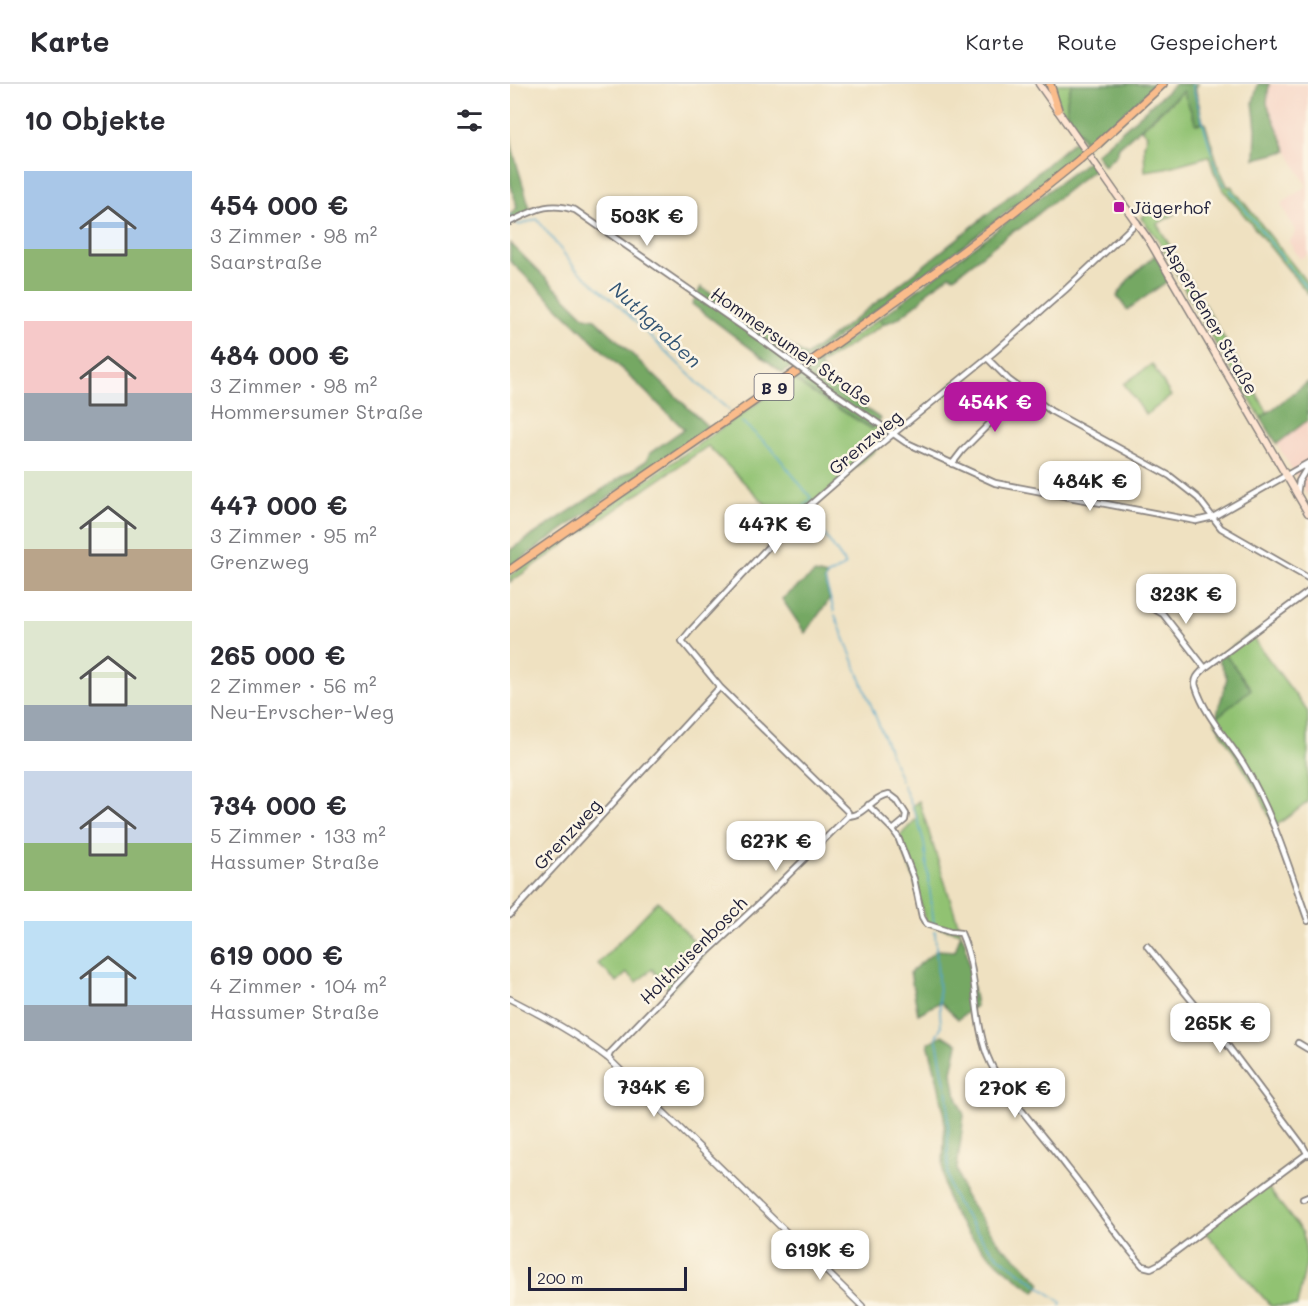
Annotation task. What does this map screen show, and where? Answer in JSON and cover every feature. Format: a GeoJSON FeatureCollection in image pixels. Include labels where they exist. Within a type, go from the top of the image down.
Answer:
{"type":"FeatureCollection","features":[{"type":"Feature","properties":{"kind":"main road","name":"Asperdener Straße"},"geometry":{"type":"LineString","coordinates":[[1039,84],[1137,222],[1308,513]]}},
{"type":"Feature","properties":{"kind":"main road"},"geometry":{"type":"LineString","coordinates":[[1050,84],[1058,110]]}},
{"type":"Feature","properties":{"kind":"main road","name":"B 9"},"geometry":{"type":"LineString","coordinates":[[510,570],[900,299],[1080,159],[1163,84]]}},
{"type":"Feature","properties":{"kind":"street","name":"Hommersumer Straße"},"geometry":{"type":"LineString","coordinates":[[510,222],[546,206],[560,205],[575,210],[893,435],[995,483],[1196,521],[1213,517],[1308,465]]}},
{"type":"Feature","properties":{"kind":"street","name":"Grenzweg"},"geometry":{"type":"LineString","coordinates":[[510,915],[720,687],[682,641],[795,518],[987,358],[1063,292],[1137,222]]}},
{"type":"Feature","properties":{"kind":"street"},"geometry":{"type":"LineString","coordinates":[[987,358],[1051,411],[1170,476],[1198,498],[1221,528],[1308,578]]}},
{"type":"Feature","properties":{"kind":"street"},"geometry":{"type":"LineString","coordinates":[[952,464],[1023,390]]}},
{"type":"Feature","properties":{"kind":"street"},"geometry":{"type":"LineString","coordinates":[[1297,495],[1299,481],[1308,465]]}},
{"type":"Feature","properties":{"kind":"street"},"geometry":{"type":"LineString","coordinates":[[1308,592],[1205,668],[1197,676],[1195,684],[1203,705],[1244,765],[1259,793],[1278,836],[1308,921]]}},
{"type":"Feature","properties":{"kind":"street"},"geometry":{"type":"LineString","coordinates":[[1147,605],[1163,614],[1205,668]]}},
{"type":"Feature","properties":{"kind":"street"},"geometry":{"type":"LineString","coordinates":[[720,687],[848,812],[848,816]]}},
{"type":"Feature","properties":{"kind":"street","name":"Holthuisenbosch"},"geometry":{"type":"LineString","coordinates":[[608,1058],[610,1053],[705,954],[848,816],[856,816],[885,794],[894,797],[906,814],[905,820],[893,830]]}},
{"type":"Feature","properties":{"kind":"street"},"geometry":{"type":"LineString","coordinates":[[868,806],[893,830],[914,879],[922,917],[926,924],[961,933],[981,1034],[987,1056],[995,1070],[1016,1101],[1143,1266],[1151,1268],[1160,1264],[1308,1154],[1219,1034],[1146,946]]}},
{"type":"Feature","properties":{"kind":"street"},"geometry":{"type":"LineString","coordinates":[[510,999],[563,1026],[608,1058],[862,1306]]}},
{"type":"Feature","properties":{"kind":"street"},"geometry":{"type":"LineString","coordinates":[[1298,1043],[1308,1049]]}},
{"type":"Feature","properties":{"kind":"shaded area"},"geometry":{"type":"Polygon","coordinates":[[[1269,84],[1308,84],[1308,254],[1300,259],[1289,242],[1296,232],[1281,204],[1307,186],[1284,145],[1267,104],[1269,84]]]}},
{"type":"Feature","properties":{"kind":"shaded area"},"geometry":{"type":"Polygon","coordinates":[[[1308,420],[1308,497],[1277,444],[1308,420]]]}},
{"type":"Feature","properties":{"kind":"green space"},"geometry":{"type":"Polygon","coordinates":[[[1052,84],[1072,84],[1068,94],[1067,109],[1073,123],[1088,144],[1086,146],[1057,101],[1052,84]]]}},
{"type":"Feature","properties":{"kind":"green space"},"geometry":{"type":"Polygon","coordinates":[[[1072,84],[1157,84],[1088,144],[1073,123],[1067,109],[1068,94],[1072,84]]]}},
{"type":"Feature","properties":{"kind":"green space"},"geometry":{"type":"Polygon","coordinates":[[[1175,84],[1198,84],[1195,87],[1203,122],[1196,124],[1183,91],[1119,147],[1117,154],[1104,166],[1096,154],[1175,84]]]}},
{"type":"Feature","properties":{"kind":"green space"},"geometry":{"type":"Polygon","coordinates":[[[1258,84],[1269,84],[1267,104],[1287,151],[1255,159],[1256,129],[1253,102],[1258,84]]]}},
{"type":"Feature","properties":{"kind":"green space"},"geometry":{"type":"Polygon","coordinates":[[[1184,91],[1196,123],[1205,123],[1219,168],[1228,187],[1231,186],[1308,284],[1308,294],[1223,189],[1209,156],[1145,171],[1144,145],[1147,135],[1141,129],[1184,91]]]}},
{"type":"Feature","properties":{"kind":"green space"},"geometry":{"type":"Polygon","coordinates":[[[510,133],[531,212],[510,222],[510,215],[517,207],[510,182],[510,133]]]}},
{"type":"Feature","properties":{"kind":"green space"},"geometry":{"type":"Polygon","coordinates":[[[1074,141],[1082,150],[1014,206],[944,261],[800,364],[798,362],[783,373],[692,304],[701,287],[806,356],[942,251],[1074,141]]]}},
{"type":"Feature","properties":{"kind":"green space"},"geometry":{"type":"Polygon","coordinates":[[[1089,160],[1094,169],[1019,229],[1013,231],[954,277],[950,275],[897,319],[884,324],[879,319],[1089,160]]]}},
{"type":"Feature","properties":{"kind":"green space"},"geometry":{"type":"Polygon","coordinates":[[[1171,206],[1175,214],[1157,224],[1268,413],[1261,418],[1200,318],[1158,239],[1141,218],[1146,214],[1171,206]]]}},
{"type":"Feature","properties":{"kind":"green space"},"geometry":{"type":"Polygon","coordinates":[[[510,243],[585,317],[595,319],[708,427],[510,567],[510,550],[646,461],[650,453],[684,429],[510,261],[510,243]]]}},
{"type":"Feature","properties":{"kind":"green space"},"geometry":{"type":"Polygon","coordinates":[[[1155,255],[1169,280],[1127,310],[1117,296],[1128,280],[1155,255]]]}},
{"type":"Feature","properties":{"kind":"green space"},"geometry":{"type":"Polygon","coordinates":[[[879,319],[884,324],[819,365],[817,362],[879,319]]]}},
{"type":"Feature","properties":{"kind":"green space"},"geometry":{"type":"Polygon","coordinates":[[[817,362],[829,378],[856,402],[881,419],[872,429],[806,389],[793,378],[817,362]]]}},
{"type":"Feature","properties":{"kind":"green space"},"geometry":{"type":"Polygon","coordinates":[[[1152,364],[1171,396],[1146,415],[1124,384],[1152,364]]]}},
{"type":"Feature","properties":{"kind":"green space"},"geometry":{"type":"Polygon","coordinates":[[[793,378],[806,389],[871,428],[877,423],[893,435],[787,526],[708,446],[510,582],[510,576],[793,378]]]}},
{"type":"Feature","properties":{"kind":"green space"},"geometry":{"type":"Polygon","coordinates":[[[1308,382],[1308,420],[1277,444],[1261,418],[1308,382]]]}},
{"type":"Feature","properties":{"kind":"green space"},"geometry":{"type":"Polygon","coordinates":[[[815,573],[827,576],[825,580],[830,599],[805,633],[782,599],[815,573]]]}},
{"type":"Feature","properties":{"kind":"green space"},"geometry":{"type":"Polygon","coordinates":[[[1250,634],[1308,712],[1308,802],[1274,827],[1259,793],[1215,722],[1216,718],[1251,689],[1224,653],[1250,634]]]}},
{"type":"Feature","properties":{"kind":"green space"},"geometry":{"type":"Polygon","coordinates":[[[1224,653],[1251,689],[1216,718],[1227,678],[1218,658],[1224,653]]]}},
{"type":"Feature","properties":{"kind":"green space"},"geometry":{"type":"Polygon","coordinates":[[[919,801],[961,933],[926,924],[914,879],[898,838],[917,818],[912,806],[919,801]]]}},
{"type":"Feature","properties":{"kind":"green space"},"geometry":{"type":"Polygon","coordinates":[[[658,901],[705,954],[670,991],[652,969],[637,982],[627,973],[617,982],[598,964],[658,901]]]}},
{"type":"Feature","properties":{"kind":"green space"},"geometry":{"type":"Polygon","coordinates":[[[961,933],[965,942],[976,1006],[958,1019],[940,1002],[918,1014],[910,972],[937,950],[955,951],[961,933]]]}},
{"type":"Feature","properties":{"kind":"green space"},"geometry":{"type":"Polygon","coordinates":[[[942,1035],[958,1044],[952,1072],[955,1092],[964,1115],[957,1169],[964,1195],[1001,1246],[1020,1261],[1041,1283],[1035,1292],[996,1261],[970,1236],[951,1208],[943,1174],[944,1115],[928,1043],[942,1035]]]}},
{"type":"Feature","properties":{"kind":"green space"},"geometry":{"type":"Polygon","coordinates":[[[1265,1184],[1303,1233],[1307,1260],[1297,1306],[1271,1306],[1204,1231],[1265,1184]]]}},
{"type":"Feature","properties":{"kind":"waterway"},"geometry":{"type":"LineString","coordinates":[[1192,84],[1217,172],[1225,186]]}},
{"type":"Feature","properties":{"kind":"waterway"},"geometry":{"type":"LineString","coordinates":[[1230,190],[1284,260]]}},
{"type":"Feature","properties":{"kind":"waterway","name":"Nuthgraben"},"geometry":{"type":"LineString","coordinates":[[516,222],[519,225],[537,219],[575,268],[614,301],[703,388],[729,410]]}},
{"type":"Feature","properties":{"kind":"waterway"},"geometry":{"type":"LineString","coordinates":[[1286,263],[1308,289]]}},
{"type":"Feature","properties":{"kind":"waterway","name":"Nuthgraben"},"geometry":{"type":"LineString","coordinates":[[742,422],[772,449],[811,498],[804,506]]}},
{"type":"Feature","properties":{"kind":"waterway","name":"Nuthgraben"},"geometry":{"type":"LineString","coordinates":[[807,510],[846,565],[827,576],[825,580],[834,611]]}},
{"type":"Feature","properties":{"kind":"waterway","name":"Nuthgraben"},"geometry":{"type":"LineString","coordinates":[[835,615],[901,780]]}},
{"type":"Feature","properties":{"kind":"waterway","name":"Nuthgraben"},"geometry":{"type":"LineString","coordinates":[[903,785],[924,842],[934,925]]}},
{"type":"Feature","properties":{"kind":"waterway","name":"Nuthgraben"},"geometry":{"type":"LineString","coordinates":[[935,931],[941,1027],[936,1037],[948,1094],[948,1175],[951,1191],[983,1240],[998,1256],[1061,1302],[1060,1306]]}},
{"type":"Feature","properties":{"kind":"place","name":"Jägerhof"},"geometry":{"type":"Point","coordinates":[1119,207]}}]}
